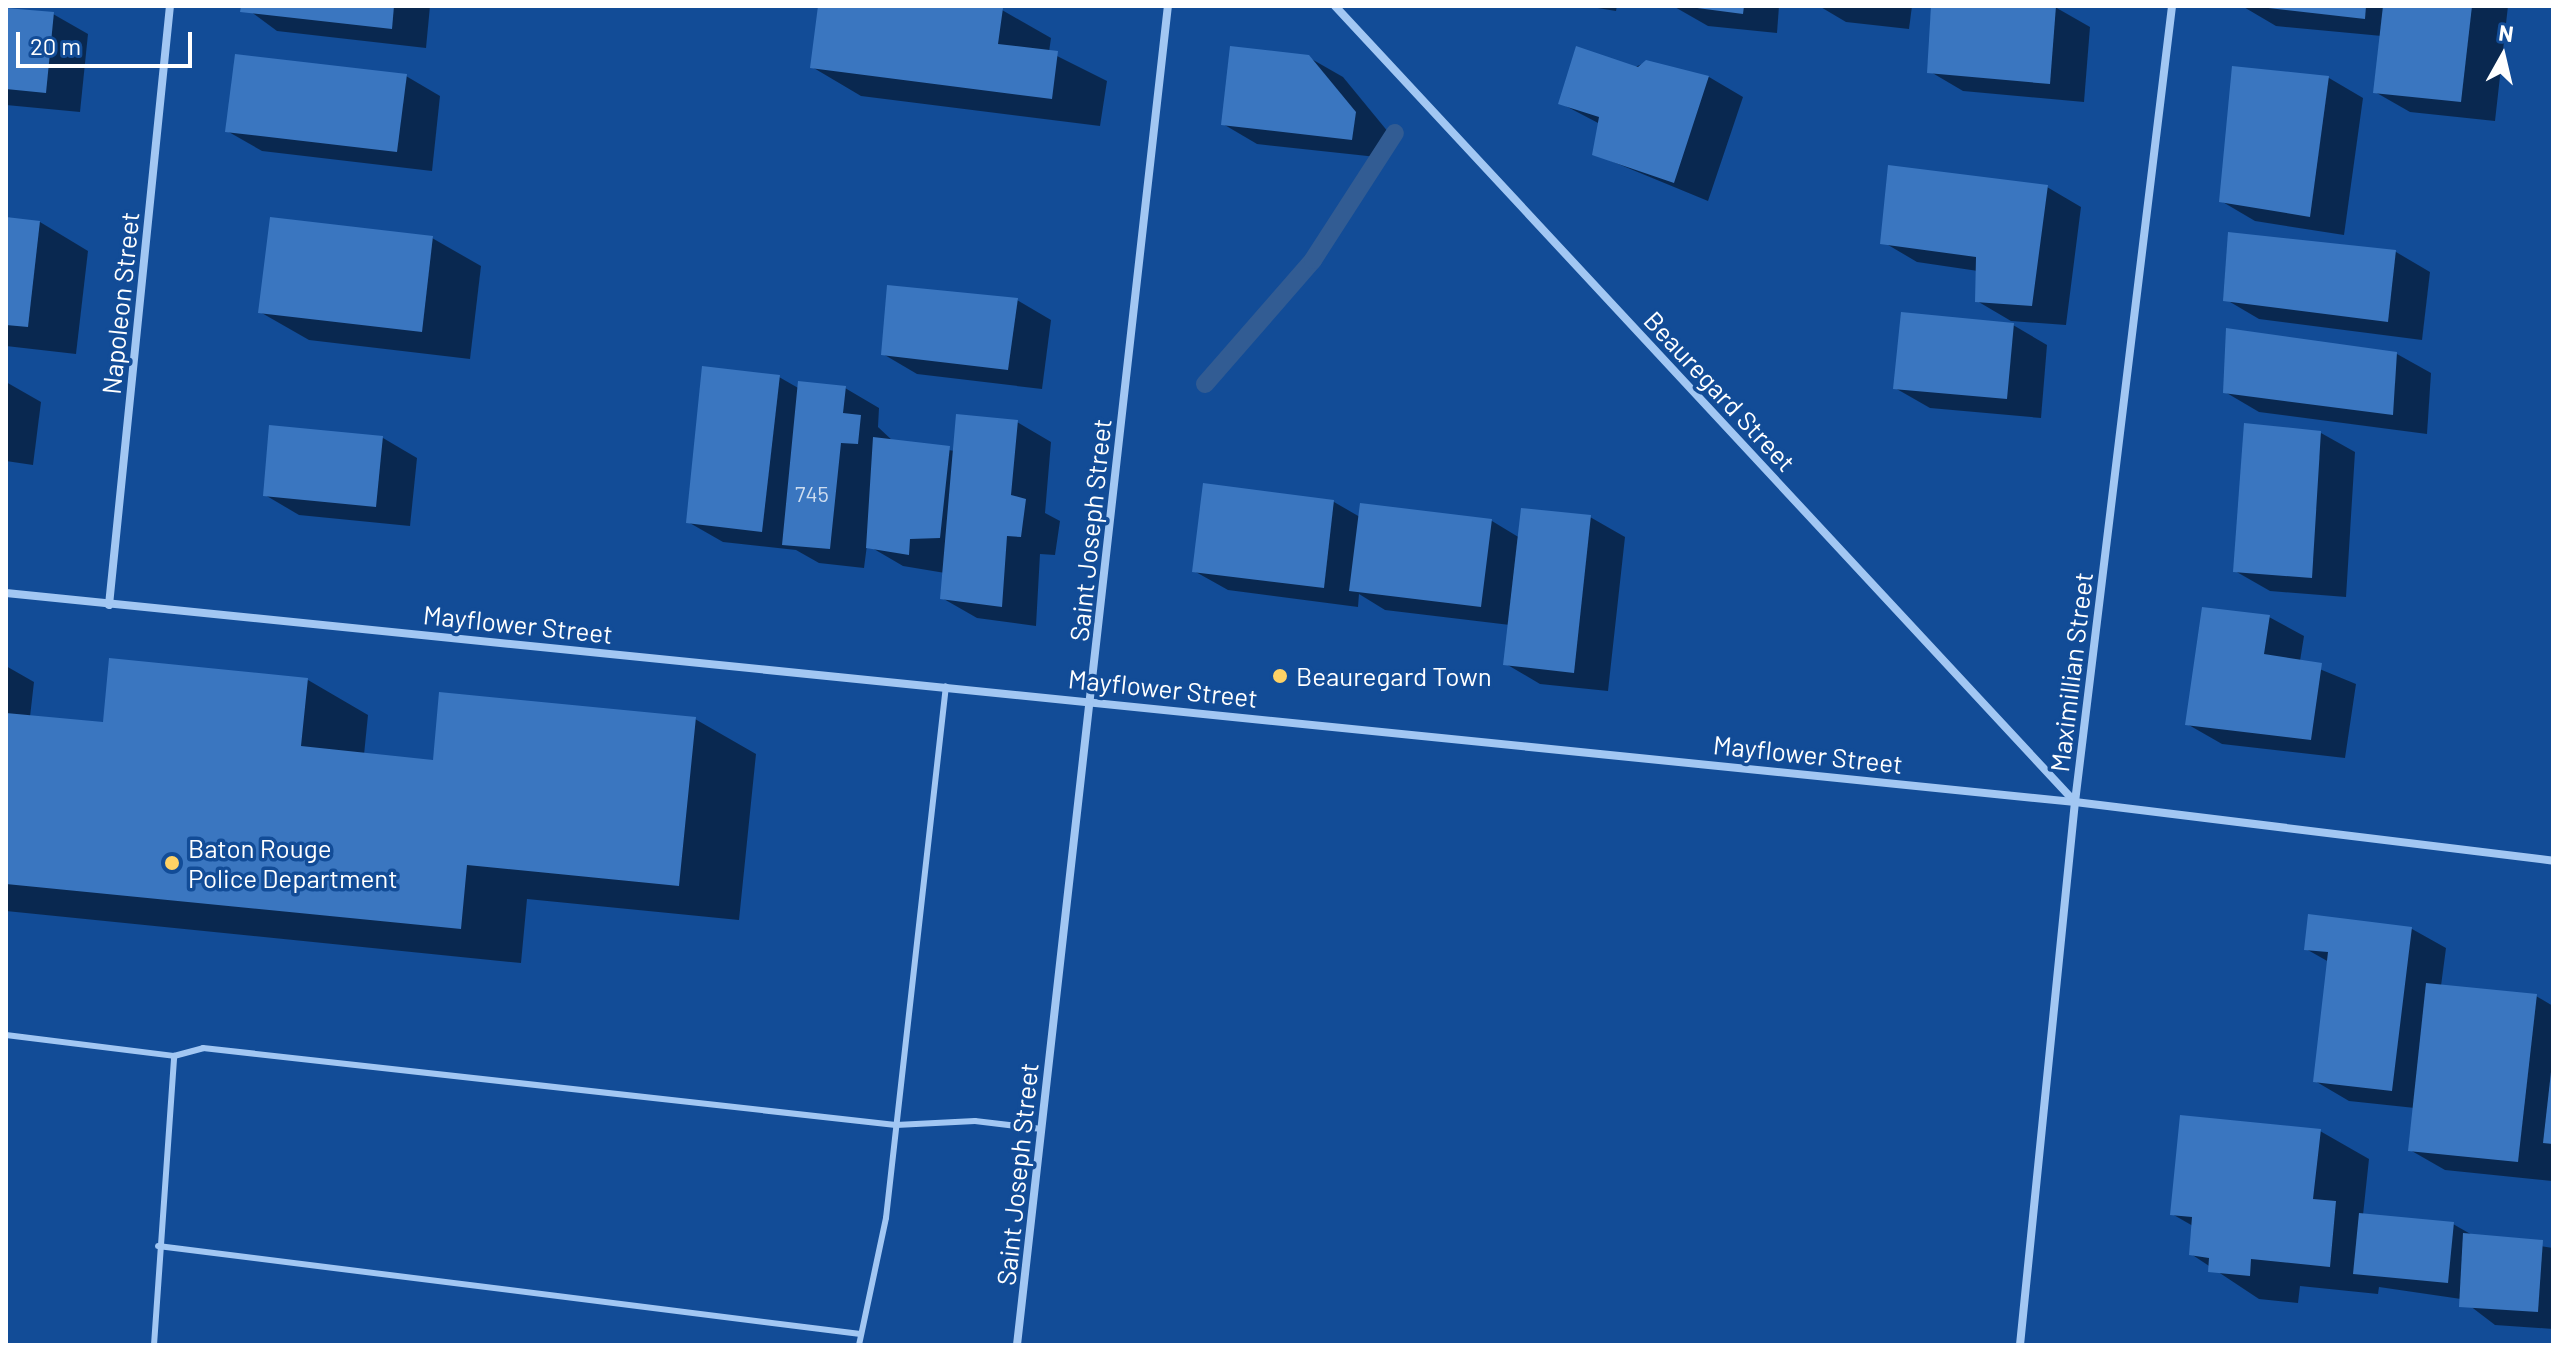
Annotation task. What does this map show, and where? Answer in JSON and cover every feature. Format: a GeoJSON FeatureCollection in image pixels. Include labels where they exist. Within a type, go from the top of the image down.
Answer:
{"type":"FeatureCollection","features":[{"type":"Feature","properties":{"kind":"street","name":"Napoleon Street"},"geometry":{"type":"LineString","coordinates":[[109,605],[170,6]]}},
{"type":"Feature","properties":{"kind":"street","name":"Saint Joseph Street"},"geometry":{"type":"LineString","coordinates":[[1017,1345],[1168,6]]}},
{"type":"Feature","properties":{"kind":"street","name":"Beauregard Street"},"geometry":{"type":"LineString","coordinates":[[1335,6],[2075,802]]}},
{"type":"Feature","properties":{"kind":"street","name":"Maximillian Street"},"geometry":{"type":"LineString","coordinates":[[2020,1345],[2075,802],[2172,6]]}},
{"type":"Feature","properties":{"kind":"street","name":"Mayflower Street"},"geometry":{"type":"LineString","coordinates":[[6,593],[1091,700],[2075,802],[2553,861]]}},
{"type":"Feature","properties":{"kind":"lane"},"geometry":{"type":"LineString","coordinates":[[859,1345],[896,1125],[946,686]]}},
{"type":"Feature","properties":{"kind":"lane"},"geometry":{"type":"LineString","coordinates":[[6,1035],[174,1056],[203,1048],[896,1125],[975,1121],[1042,1129]]}},
{"type":"Feature","properties":{"kind":"lane"},"geometry":{"type":"LineString","coordinates":[[154,1345],[158,1246],[174,1056]]}},
{"type":"Feature","properties":{"kind":"lane"},"geometry":{"type":"LineString","coordinates":[[158,1246],[861,1334]]}},
{"type":"Feature","properties":{"kind":"building"},"geometry":{"type":"Polygon","coordinates":[[[241,6],[394,6],[392,29],[240,12],[241,6]]]}},
{"type":"Feature","properties":{"kind":"building"},"geometry":{"type":"Polygon","coordinates":[[[818,6],[1003,8],[998,44],[1058,51],[1052,99],[810,68],[818,6]]]}},
{"type":"Feature","properties":{"kind":"building"},"geometry":{"type":"Polygon","coordinates":[[[1682,6],[1744,6],[1743,14],[1682,6]]]}},
{"type":"Feature","properties":{"kind":"building"},"geometry":{"type":"Polygon","coordinates":[[[1931,6],[2056,6],[2050,84],[1927,73],[1931,6]]]}},
{"type":"Feature","properties":{"kind":"building"},"geometry":{"type":"Polygon","coordinates":[[[2251,6],[2366,6],[2365,19],[2251,6]]]}},
{"type":"Feature","properties":{"kind":"building"},"geometry":{"type":"Polygon","coordinates":[[[2383,6],[2472,6],[2461,102],[2373,93],[2383,6]]]}},
{"type":"Feature","properties":{"kind":"building"},"geometry":{"type":"Polygon","coordinates":[[[6,8],[54,12],[46,93],[6,89],[6,8]]]}},
{"type":"Feature","properties":{"kind":"building"},"geometry":{"type":"Polygon","coordinates":[[[1230,46],[1309,55],[1356,112],[1352,140],[1221,125],[1230,46]]]}},
{"type":"Feature","properties":{"kind":"building"},"geometry":{"type":"Polygon","coordinates":[[[1576,46],[1638,67],[1646,60],[1709,76],[1674,183],[1592,155],[1599,117],[1558,104],[1576,46]]]}},
{"type":"Feature","properties":{"kind":"building"},"geometry":{"type":"Polygon","coordinates":[[[235,54],[407,74],[397,152],[225,132],[235,54]]]}},
{"type":"Feature","properties":{"kind":"building"},"geometry":{"type":"Polygon","coordinates":[[[2232,66],[2329,76],[2310,217],[2219,202],[2232,66]]]}},
{"type":"Feature","properties":{"kind":"building"},"geometry":{"type":"Polygon","coordinates":[[[1888,165],[2048,185],[2032,306],[1975,302],[1976,257],[1880,244],[1888,165]]]}},
{"type":"Feature","properties":{"kind":"building"},"geometry":{"type":"Polygon","coordinates":[[[6,217],[40,221],[28,327],[6,325],[6,217]]]}},
{"type":"Feature","properties":{"kind":"building"},"geometry":{"type":"Polygon","coordinates":[[[270,217],[433,236],[422,332],[258,313],[270,217]]]}},
{"type":"Feature","properties":{"kind":"building"},"geometry":{"type":"Polygon","coordinates":[[[2228,232],[2396,250],[2388,322],[2223,301],[2228,232]]]}},
{"type":"Feature","properties":{"kind":"building"},"geometry":{"type":"Polygon","coordinates":[[[887,285],[1018,298],[1008,370],[881,355],[887,285]]]}},
{"type":"Feature","properties":{"kind":"building"},"geometry":{"type":"Polygon","coordinates":[[[1901,312],[2014,323],[2007,399],[1893,389],[1901,312]]]}},
{"type":"Feature","properties":{"kind":"building"},"geometry":{"type":"Polygon","coordinates":[[[2226,328],[2397,352],[2393,415],[2223,393],[2226,328]]]}},
{"type":"Feature","properties":{"kind":"building"},"geometry":{"type":"Polygon","coordinates":[[[702,366],[780,375],[762,532],[686,523],[702,366]]]}},
{"type":"Feature","properties":{"kind":"building"},"geometry":{"type":"Polygon","coordinates":[[[798,381],[846,386],[843,413],[861,415],[858,444],[841,443],[830,549],[782,545],[798,381]]]}},
{"type":"Feature","properties":{"kind":"building"},"geometry":{"type":"Polygon","coordinates":[[[956,414],[1018,420],[1011,495],[1026,499],[1021,537],[1007,536],[1002,607],[940,599],[956,414]]]}},
{"type":"Feature","properties":{"kind":"building"},"geometry":{"type":"Polygon","coordinates":[[[2244,423],[2321,431],[2312,578],[2233,572],[2244,423]]]}},
{"type":"Feature","properties":{"kind":"building"},"geometry":{"type":"Polygon","coordinates":[[[269,425],[383,436],[376,507],[263,496],[269,425]]]}},
{"type":"Feature","properties":{"kind":"building"},"geometry":{"type":"Polygon","coordinates":[[[873,437],[950,446],[940,538],[910,539],[909,555],[866,548],[873,437]]]}},
{"type":"Feature","properties":{"kind":"building"},"geometry":{"type":"Polygon","coordinates":[[[1203,483],[1334,500],[1324,588],[1192,572],[1203,483]]]}},
{"type":"Feature","properties":{"kind":"building"},"geometry":{"type":"Polygon","coordinates":[[[1360,503],[1492,519],[1481,607],[1349,591],[1360,503]]]}},
{"type":"Feature","properties":{"kind":"building"},"geometry":{"type":"Polygon","coordinates":[[[1521,508],[1591,515],[1574,673],[1503,665],[1521,508]]]}},
{"type":"Feature","properties":{"kind":"building"},"geometry":{"type":"Polygon","coordinates":[[[2202,607],[2270,615],[2264,654],[2322,663],[2311,740],[2185,725],[2202,607]]]}},
{"type":"Feature","properties":{"kind":"building"},"geometry":{"type":"Polygon","coordinates":[[[109,658],[308,678],[301,746],[433,760],[439,692],[696,717],[679,886],[467,865],[461,929],[6,884],[6,713],[103,722],[109,658]]]}},
{"type":"Feature","properties":{"kind":"building"},"geometry":{"type":"Polygon","coordinates":[[[2308,914],[2412,927],[2392,1091],[2313,1082],[2328,952],[2304,950],[2308,914]]]}},
{"type":"Feature","properties":{"kind":"building"},"geometry":{"type":"Polygon","coordinates":[[[2426,983],[2537,994],[2518,1162],[2408,1151],[2426,983]]]}},
{"type":"Feature","properties":{"kind":"building"},"geometry":{"type":"Polygon","coordinates":[[[2553,1072],[2553,1144],[2543,1143],[2553,1072]]]}},
{"type":"Feature","properties":{"kind":"building"},"geometry":{"type":"Polygon","coordinates":[[[2180,1115],[2321,1129],[2313,1199],[2336,1201],[2330,1267],[2251,1259],[2250,1276],[2208,1272],[2209,1258],[2189,1255],[2192,1217],[2170,1215],[2180,1115]]]}},
{"type":"Feature","properties":{"kind":"building"},"geometry":{"type":"Polygon","coordinates":[[[2359,1213],[2454,1222],[2448,1283],[2353,1274],[2359,1213]]]}},
{"type":"Feature","properties":{"kind":"building"},"geometry":{"type":"Polygon","coordinates":[[[2463,1233],[2543,1240],[2538,1312],[2459,1307],[2463,1233]]]}},
{"type":"Feature","properties":{"kind":"waterway"},"geometry":{"type":"LineString","coordinates":[[1205,384],[1313,260],[1395,133]]}},
{"type":"Feature","properties":{"kind":"place","name":"Beauregard Town"},"geometry":{"type":"Point","coordinates":[1280,676]}},
{"type":"Feature","properties":{"kind":"place","name":"Baton Rouge Police Department"},"geometry":{"type":"Point","coordinates":[172,863]}}]}
